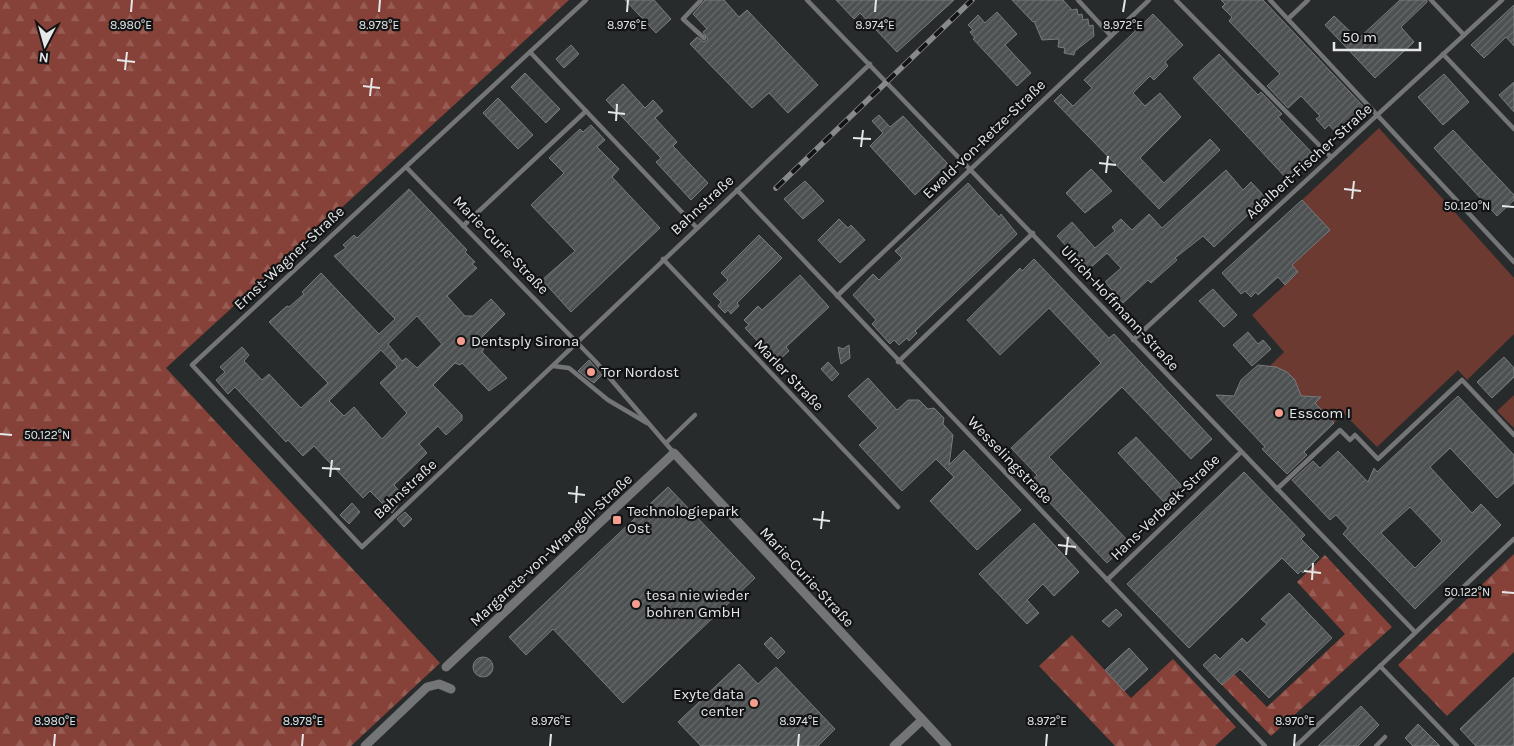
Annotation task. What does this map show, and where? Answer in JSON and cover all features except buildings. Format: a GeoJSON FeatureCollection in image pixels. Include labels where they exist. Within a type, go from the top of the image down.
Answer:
{"type":"FeatureCollection","features":[{"type":"Feature","properties":{"kind":"street","name":"Margarete-von-Wrangell-Straße"},"geometry":{"type":"LineString","coordinates":[[446,667],[674,453]]}},
{"type":"Feature","properties":{"kind":"street","name":"Marie-Curie-Straße"},"geometry":{"type":"LineString","coordinates":[[674,453],[947,746]]}},
{"type":"Feature","properties":{"kind":"street"},"geometry":{"type":"LineString","coordinates":[[365,746],[427,687],[439,684],[451,689]]}},
{"type":"Feature","properties":{"kind":"street"},"geometry":{"type":"LineString","coordinates":[[894,746],[922,720]]}},
{"type":"Feature","properties":{"kind":"lane","name":"Ernst-Wagner-Straße"},"geometry":{"type":"LineString","coordinates":[[362,547],[192,365],[586,0]]}},
{"type":"Feature","properties":{"kind":"lane"},"geometry":{"type":"LineString","coordinates":[[701,0],[683,19],[704,38]]}},
{"type":"Feature","properties":{"kind":"lane","name":"Ulrich-Hoffmann-Straße"},"geometry":{"type":"LineString","coordinates":[[807,0],[1415,632]]}},
{"type":"Feature","properties":{"kind":"lane"},"geometry":{"type":"LineString","coordinates":[[1078,0],[1111,36]]}},
{"type":"Feature","properties":{"kind":"lane","name":"Ewald-von-Retze-Straße"},"geometry":{"type":"LineString","coordinates":[[837,296],[1149,0]]}},
{"type":"Feature","properties":{"kind":"lane"},"geometry":{"type":"LineString","coordinates":[[1176,0],[1331,158]]}},
{"type":"Feature","properties":{"kind":"lane"},"geometry":{"type":"LineString","coordinates":[[1270,0],[1514,262]]}},
{"type":"Feature","properties":{"kind":"lane"},"geometry":{"type":"LineString","coordinates":[[1288,19],[1308,0]]}},
{"type":"Feature","properties":{"kind":"lane","name":"Adalbert-Fischer-Straße"},"geometry":{"type":"LineString","coordinates":[[1133,340],[1502,0]]}},
{"type":"Feature","properties":{"kind":"lane"},"geometry":{"type":"LineString","coordinates":[[1433,1],[1464,35]]}},
{"type":"Feature","properties":{"kind":"lane"},"geometry":{"type":"LineString","coordinates":[[530,52],[697,228]]}},
{"type":"Feature","properties":{"kind":"lane"},"geometry":{"type":"LineString","coordinates":[[1443,54],[1514,129]]}},
{"type":"Feature","properties":{"kind":"lane","name":"Bahnstraße"},"geometry":{"type":"LineString","coordinates":[[362,547],[870,64]]}},
{"type":"Feature","properties":{"kind":"lane"},"geometry":{"type":"LineString","coordinates":[[464,226],[586,111]]}},
{"type":"Feature","properties":{"kind":"lane","name":"Marie-Curie-Straße"},"geometry":{"type":"LineString","coordinates":[[406,167],[577,343],[674,453]]}},
{"type":"Feature","properties":{"kind":"lane","name":"Wesselingstraße"},"geometry":{"type":"LineString","coordinates":[[737,190],[898,362],[1265,746]]}},
{"type":"Feature","properties":{"kind":"lane"},"geometry":{"type":"LineString","coordinates":[[898,362],[1033,233]]}},
{"type":"Feature","properties":{"kind":"lane","name":"Marler Straße"},"geometry":{"type":"LineString","coordinates":[[663,259],[898,507]]}},
{"type":"Feature","properties":{"kind":"lane"},"geometry":{"type":"LineString","coordinates":[[553,366],[569,368],[608,400],[650,424]]}},
{"type":"Feature","properties":{"kind":"lane"},"geometry":{"type":"LineString","coordinates":[[1277,489],[1340,430],[1350,440],[1355,435],[1378,459],[1462,380],[1514,435]]}},
{"type":"Feature","properties":{"kind":"lane"},"geometry":{"type":"LineString","coordinates":[[666,443],[695,415]]}},
{"type":"Feature","properties":{"kind":"lane","name":"Hans-Verbeek-Straße"},"geometry":{"type":"LineString","coordinates":[[1107,580],[1241,452]]}},
{"type":"Feature","properties":{"kind":"lane"},"geometry":{"type":"LineString","coordinates":[[1296,746],[1514,539]]}},
{"type":"Feature","properties":{"kind":"lane"},"geometry":{"type":"LineString","coordinates":[[1380,666],[1457,746]]}},
{"type":"Feature","properties":{"kind":"lane"},"geometry":{"type":"LineString","coordinates":[[1376,746],[1385,737]]}},
{"type":"Feature","properties":{"kind":"shaded area"},"geometry":{"type":"Polygon","coordinates":[[[1379,128],[1514,278],[1514,334],[1467,380],[1458,370],[1377,447],[1344,414],[1334,423],[1315,403],[1321,397],[1300,396],[1297,384],[1290,375],[1280,369],[1269,367],[1284,352],[1252,315],[1298,273],[1292,265],[1330,230],[1302,200],[1379,128]]]}},
{"type":"Feature","properties":{"kind":"shaded area"},"geometry":{"type":"Polygon","coordinates":[[[1514,395],[1514,428],[1497,411],[1514,395]]]}},
{"type":"Feature","properties":{"kind":"green space"},"geometry":{"type":"Polygon","coordinates":[[[0,0],[569,0],[166,368],[440,663],[351,746],[0,746],[0,0]]]}},
{"type":"Feature","properties":{"kind":"green space"},"geometry":{"type":"Polygon","coordinates":[[[1514,554],[1514,652],[1447,716],[1398,665],[1514,554]]]}},
{"type":"Feature","properties":{"kind":"green space"},"geometry":{"type":"Polygon","coordinates":[[[1325,555],[1392,627],[1271,736],[1222,685],[1234,674],[1267,707],[1345,634],[1297,582],[1325,555]]]}},
{"type":"Feature","properties":{"kind":"green space"},"geometry":{"type":"Polygon","coordinates":[[[1072,635],[1131,698],[1173,659],[1236,727],[1215,746],[1115,746],[1039,666],[1072,635]]]}},
{"type":"Feature","properties":{"kind":"railway"},"geometry":{"type":"LineString","coordinates":[[776,188],[972,0]]}},
{"type":"Feature","properties":{"kind":"place","name":"Dentsply Sirona"},"geometry":{"type":"Point","coordinates":[461,341]}},
{"type":"Feature","properties":{"kind":"place","name":"Tor Nordost"},"geometry":{"type":"Point","coordinates":[591,372]}},
{"type":"Feature","properties":{"kind":"place","name":"Esscom I"},"geometry":{"type":"Point","coordinates":[1279,413]}},
{"type":"Feature","properties":{"kind":"place","name":"Technologiepark Ost"},"geometry":{"type":"Point","coordinates":[617,520]}},
{"type":"Feature","properties":{"kind":"place","name":"tesa nie wieder bohren GmbH"},"geometry":{"type":"Point","coordinates":[636,604]}},
{"type":"Feature","properties":{"kind":"place","name":"Exyte data center"},"geometry":{"type":"Point","coordinates":[754,703]}}]}
